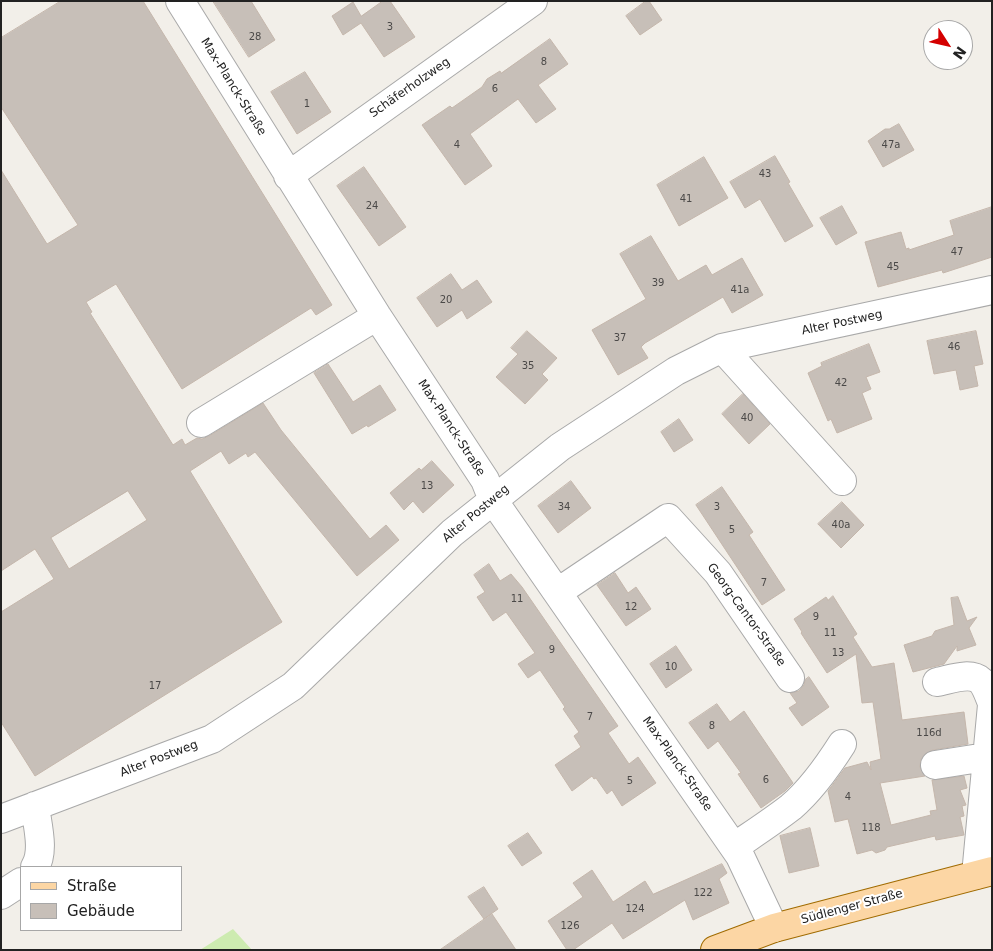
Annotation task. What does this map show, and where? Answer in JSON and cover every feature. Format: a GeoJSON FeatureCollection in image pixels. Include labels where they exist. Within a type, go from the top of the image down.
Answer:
{"type":"FeatureCollection","features":[{"type":"Feature","properties":{"kind":"main road","name":"Südlenger Straße"},"geometry":{"type":"LineString","coordinates":[[715,950],[774,928],[984,873]]}},
{"type":"Feature","properties":{"kind":"street","name":"Max-Planck-Straße"},"geometry":{"type":"LineString","coordinates":[[180,1],[377,316],[485,480],[493,500],[740,856],[774,928]]}},
{"type":"Feature","properties":{"kind":"street","name":"Schäferholzweg"},"geometry":{"type":"LineString","coordinates":[[288,176],[533,1]]}},
{"type":"Feature","properties":{"kind":"street","name":"Alter Postweg"},"geometry":{"type":"LineString","coordinates":[[1,819],[212,739],[293,686],[452,533],[560,447],[676,371],[722,348],[992,290]]}},
{"type":"Feature","properties":{"kind":"street"},"geometry":{"type":"LineString","coordinates":[[202,423],[377,316]]}},
{"type":"Feature","properties":{"kind":"street"},"geometry":{"type":"LineString","coordinates":[[722,348],[842,481]]}},
{"type":"Feature","properties":{"kind":"street","name":"Georg-Cantor-Straße"},"geometry":{"type":"LineString","coordinates":[[558,592],[668,518],[718,573],[790,678]]}},
{"type":"Feature","properties":{"kind":"street"},"geometry":{"type":"LineString","coordinates":[[937,682],[964,676],[975,677],[982,682],[992,704],[986,757],[984,873]]}},
{"type":"Feature","properties":{"kind":"street"},"geometry":{"type":"LineString","coordinates":[[734,847],[791,806],[810,787],[842,744]]}},
{"type":"Feature","properties":{"kind":"street"},"geometry":{"type":"LineString","coordinates":[[936,765],[986,757]]}},
{"type":"Feature","properties":{"kind":"street"},"geometry":{"type":"LineString","coordinates":[[35,806],[40,846],[35,866]]}},
{"type":"Feature","properties":{"kind":"street"},"geometry":{"type":"LineString","coordinates":[[1,895],[20,883]]}},
{"type":"Feature","properties":{"kind":"green space"},"geometry":{"type":"Polygon","coordinates":[[[233,929],[252,950],[200,950],[233,929]]]}},
{"type":"Feature","properties":{"kind":"building"},"geometry":{"type":"Polygon","coordinates":[[[61,1],[143,1],[332,305],[316,315],[311,308],[182,389],[116,284],[86,302],[92,312],[90,313],[173,445],[182,439],[185,445],[197,438],[202,439],[209,436],[263,403],[281,430],[370,539],[386,525],[399,540],[357,576],[255,452],[248,457],[246,453],[229,464],[221,451],[190,471],[282,622],[35,776],[1,722],[1,612],[54,579],[35,549],[1,571],[1,170],[47,244],[78,225],[1,107],[1,38],[61,1]],[[128,491],[51,538],[69,569],[147,520],[128,491]]]}},
{"type":"Feature","properties":{"kind":"building"},"geometry":{"type":"Polygon","coordinates":[[[213,1],[251,1],[275,40],[249,57],[213,1]]]}},
{"type":"Feature","properties":{"kind":"building"},"geometry":{"type":"Polygon","coordinates":[[[383,1],[390,1],[415,37],[384,57],[361,23],[343,35],[332,16],[353,2],[361,16],[383,1]]]}},
{"type":"Feature","properties":{"kind":"building"},"geometry":{"type":"Polygon","coordinates":[[[646,1],[649,1],[662,20],[640,35],[626,16],[646,1]]]}},
{"type":"Feature","properties":{"kind":"building"},"geometry":{"type":"Polygon","coordinates":[[[550,39],[568,64],[538,85],[556,109],[536,123],[518,99],[470,134],[492,166],[465,185],[422,125],[450,106],[452,108],[482,87],[487,79],[500,71],[501,73],[550,39]]]}},
{"type":"Feature","properties":{"kind":"building"},"geometry":{"type":"Polygon","coordinates":[[[305,72],[331,112],[297,134],[271,92],[305,72]]]}},
{"type":"Feature","properties":{"kind":"building"},"geometry":{"type":"Polygon","coordinates":[[[899,124],[914,150],[883,167],[868,141],[885,129],[899,124]]]}},
{"type":"Feature","properties":{"kind":"building"},"geometry":{"type":"Polygon","coordinates":[[[775,156],[813,226],[785,242],[760,199],[745,208],[730,182],[775,156]]]}},
{"type":"Feature","properties":{"kind":"building"},"geometry":{"type":"Polygon","coordinates":[[[704,157],[728,198],[679,226],[657,185],[704,157]]]}},
{"type":"Feature","properties":{"kind":"building"},"geometry":{"type":"Polygon","coordinates":[[[364,167],[406,227],[379,246],[337,186],[364,167]]]}},
{"type":"Feature","properties":{"kind":"building"},"geometry":{"type":"Polygon","coordinates":[[[842,206],[857,233],[836,245],[820,218],[842,206]]]}},
{"type":"Feature","properties":{"kind":"building"},"geometry":{"type":"Polygon","coordinates":[[[992,207],[992,257],[943,273],[942,270],[878,287],[865,242],[901,232],[906,249],[909,248],[909,250],[954,235],[950,221],[992,207]]]}},
{"type":"Feature","properties":{"kind":"building"},"geometry":{"type":"Polygon","coordinates":[[[651,236],[678,281],[706,265],[712,275],[742,258],[763,295],[732,313],[723,297],[645,343],[641,347],[648,358],[618,375],[592,330],[646,299],[620,254],[651,236]]]}},
{"type":"Feature","properties":{"kind":"building"},"geometry":{"type":"Polygon","coordinates":[[[451,274],[462,290],[477,280],[492,302],[467,319],[462,310],[437,327],[417,298],[451,274]]]}},
{"type":"Feature","properties":{"kind":"building"},"geometry":{"type":"Polygon","coordinates":[[[527,331],[557,358],[542,374],[548,380],[525,404],[496,377],[518,354],[511,348],[527,331]]]}},
{"type":"Feature","properties":{"kind":"building"},"geometry":{"type":"Polygon","coordinates":[[[976,331],[983,364],[974,366],[978,386],[960,390],[956,370],[934,374],[927,341],[976,331]]]}},
{"type":"Feature","properties":{"kind":"building"},"geometry":{"type":"Polygon","coordinates":[[[869,344],[880,372],[866,377],[871,389],[862,393],[872,419],[837,433],[831,419],[828,421],[808,373],[822,366],[821,363],[869,344]]]}},
{"type":"Feature","properties":{"kind":"building"},"geometry":{"type":"Polygon","coordinates":[[[328,364],[353,402],[380,385],[396,410],[368,427],[367,425],[352,434],[314,373],[328,364]]]}},
{"type":"Feature","properties":{"kind":"building"},"geometry":{"type":"Polygon","coordinates":[[[743,394],[770,424],[749,444],[722,414],[743,394]]]}},
{"type":"Feature","properties":{"kind":"building"},"geometry":{"type":"Polygon","coordinates":[[[679,419],[693,440],[674,452],[661,432],[679,419]]]}},
{"type":"Feature","properties":{"kind":"building"},"geometry":{"type":"Polygon","coordinates":[[[432,461],[454,485],[423,513],[413,501],[404,510],[390,493],[419,468],[421,470],[432,461]]]}},
{"type":"Feature","properties":{"kind":"building"},"geometry":{"type":"Polygon","coordinates":[[[571,481],[591,508],[558,533],[538,506],[571,481]]]}},
{"type":"Feature","properties":{"kind":"building"},"geometry":{"type":"Polygon","coordinates":[[[722,487],[753,532],[749,535],[785,590],[762,605],[696,505],[722,487]]]}},
{"type":"Feature","properties":{"kind":"building"},"geometry":{"type":"Polygon","coordinates":[[[842,502],[864,525],[841,548],[818,524],[842,502]]]}},
{"type":"Feature","properties":{"kind":"building"},"geometry":{"type":"Polygon","coordinates":[[[489,564],[500,581],[511,574],[522,587],[618,726],[608,733],[629,764],[638,757],[656,783],[622,806],[612,790],[607,794],[596,778],[594,779],[592,776],[572,791],[555,765],[581,747],[574,736],[579,732],[540,670],[528,678],[518,664],[535,653],[506,612],[493,621],[477,597],[485,592],[474,575],[489,564]]]}},
{"type":"Feature","properties":{"kind":"building"},"geometry":{"type":"Polygon","coordinates":[[[615,573],[628,593],[636,587],[651,609],[626,626],[597,585],[615,573]]]}},
{"type":"Feature","properties":{"kind":"building"},"geometry":{"type":"Polygon","coordinates":[[[833,596],[857,634],[853,637],[872,667],[894,663],[902,720],[964,712],[968,744],[926,753],[921,759],[920,767],[925,776],[880,783],[891,825],[931,815],[930,811],[937,810],[932,780],[964,776],[967,788],[960,790],[966,805],[962,806],[964,816],[960,817],[964,835],[936,840],[935,836],[887,847],[885,850],[876,853],[872,850],[857,854],[848,819],[835,822],[828,791],[845,768],[867,762],[871,770],[870,762],[881,759],[873,702],[862,703],[856,654],[827,673],[794,619],[826,597],[828,600],[833,596]]]}},
{"type":"Feature","properties":{"kind":"building"},"geometry":{"type":"Polygon","coordinates":[[[958,597],[967,621],[977,617],[969,628],[976,645],[957,651],[957,646],[944,664],[913,672],[904,645],[932,636],[935,631],[954,625],[951,598],[958,597]]]}},
{"type":"Feature","properties":{"kind":"building"},"geometry":{"type":"Polygon","coordinates":[[[676,646],[692,670],[666,688],[650,664],[676,646]]]}},
{"type":"Feature","properties":{"kind":"building"},"geometry":{"type":"Polygon","coordinates":[[[809,677],[829,707],[802,726],[789,708],[797,703],[790,693],[799,691],[804,685],[805,680],[809,677]]]}},
{"type":"Feature","properties":{"kind":"building"},"geometry":{"type":"Polygon","coordinates":[[[717,704],[730,722],[744,711],[793,783],[761,808],[738,774],[741,773],[718,741],[708,749],[689,723],[717,704]]]}},
{"type":"Feature","properties":{"kind":"building"},"geometry":{"type":"Polygon","coordinates":[[[810,828],[819,866],[789,873],[780,836],[810,828]]]}},
{"type":"Feature","properties":{"kind":"building"},"geometry":{"type":"Polygon","coordinates":[[[528,833],[542,853],[522,866],[508,846],[528,833]]]}},
{"type":"Feature","properties":{"kind":"building"},"geometry":{"type":"Polygon","coordinates":[[[722,864],[727,873],[719,879],[729,903],[693,920],[685,900],[623,939],[612,923],[573,950],[567,950],[548,921],[583,897],[573,883],[592,870],[613,902],[645,881],[653,894],[722,864]]]}},
{"type":"Feature","properties":{"kind":"building"},"geometry":{"type":"Polygon","coordinates":[[[484,887],[498,909],[484,919],[468,897],[484,887]]]}},
{"type":"Feature","properties":{"kind":"building"},"geometry":{"type":"Polygon","coordinates":[[[492,914],[516,950],[440,950],[492,914]]]}}]}
